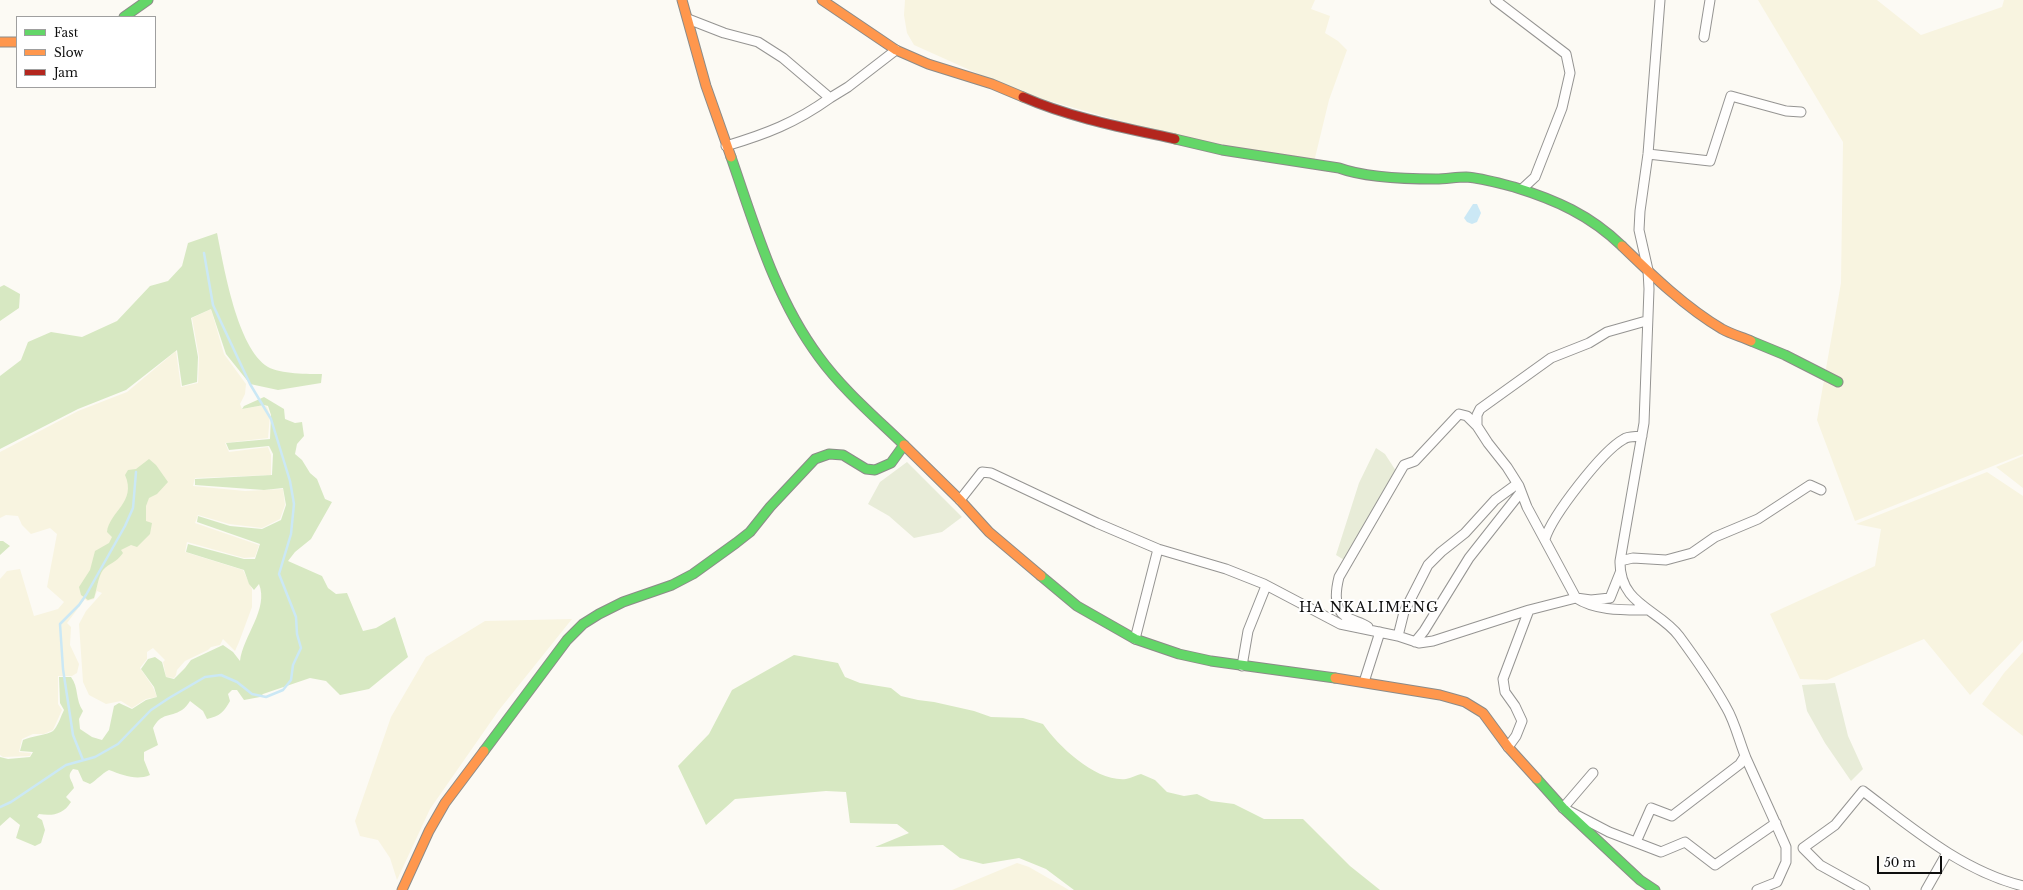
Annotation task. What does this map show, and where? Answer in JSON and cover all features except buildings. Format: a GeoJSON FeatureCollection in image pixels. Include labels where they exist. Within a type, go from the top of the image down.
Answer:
{"type":"FeatureCollection","features":[{"type":"Feature","properties":{"kind":"main road"},"geometry":{"type":"LineString","coordinates":[[125,16],[148,0]]}},
{"type":"Feature","properties":{"kind":"main road"},"geometry":{"type":"LineString","coordinates":[[682,0],[706,86],[762,247],[782,295],[798,323],[819,357],[850,393],[960,500],[989,532],[1077,606],[1135,639],[1179,654],[1242,666],[1364,682],[1440,695],[1465,702],[1483,713],[1508,747],[1563,808],[1640,880],[1655,890]]}},
{"type":"Feature","properties":{"kind":"main road"},"geometry":{"type":"LineString","coordinates":[[822,0],[896,50],[928,64],[992,84],[1039,104],[1122,127],[1222,150],[1339,168],[1353,173],[1434,179],[1466,177],[1493,181],[1544,196],[1576,210],[1605,229],[1648,270],[1704,318],[1724,330],[1785,355],[1838,382]]}},
{"type":"Feature","properties":{"kind":"main road"},"geometry":{"type":"LineString","coordinates":[[0,42],[16,42]]}},
{"type":"Feature","properties":{"kind":"main road"},"geometry":{"type":"LineString","coordinates":[[402,890],[429,831],[445,803],[562,646],[583,624],[623,602],[672,585],[693,574],[750,532],[770,507],[815,459],[829,454],[843,455],[848,456],[866,469],[875,470],[891,463],[904,445]]}},
{"type":"Feature","properties":{"kind":"street"},"geometry":{"type":"LineString","coordinates":[[1495,0],[1566,54],[1570,72],[1562,108],[1535,177],[1522,190]]}},
{"type":"Feature","properties":{"kind":"street"},"geometry":{"type":"LineString","coordinates":[[960,500],[982,472],[991,473],[1097,523],[1158,549],[1226,569],[1266,586],[1340,624],[1398,636],[1419,643],[1433,641],[1529,610],[1576,598],[1591,600],[1610,598],[1620,573],[1620,561],[1644,423],[1648,270],[1639,230],[1640,211],[1648,154],[1660,0]]}},
{"type":"Feature","properties":{"kind":"street"},"geometry":{"type":"LineString","coordinates":[[1704,37],[1710,0]]}},
{"type":"Feature","properties":{"kind":"street"},"geometry":{"type":"LineString","coordinates":[[688,19],[758,42],[783,58],[830,98]]}},
{"type":"Feature","properties":{"kind":"street"},"geometry":{"type":"LineString","coordinates":[[726,146],[767,133],[805,116],[858,80],[896,50]]}},
{"type":"Feature","properties":{"kind":"street"},"geometry":{"type":"LineString","coordinates":[[1648,154],[1710,161],[1731,96],[1786,111],[1801,112]]}},
{"type":"Feature","properties":{"kind":"street"},"geometry":{"type":"LineString","coordinates":[[1477,426],[1477,415],[1480,409],[1551,358],[1589,343],[1607,332],[1646,321]]}},
{"type":"Feature","properties":{"kind":"street"},"geometry":{"type":"LineString","coordinates":[[1378,632],[1343,615],[1338,604],[1336,592],[1339,577],[1404,466],[1415,461],[1426,451],[1459,414],[1467,416],[1477,426],[1519,488],[1576,598],[1584,603],[1611,609],[1646,610]]}},
{"type":"Feature","properties":{"kind":"street"},"geometry":{"type":"LineString","coordinates":[[1545,539],[1548,530],[1555,519],[1595,465],[1624,438],[1642,436]]}},
{"type":"Feature","properties":{"kind":"street"},"geometry":{"type":"LineString","coordinates":[[1620,561],[1633,558],[1666,560],[1681,557],[1700,549],[1719,535],[1758,519],[1810,485],[1820,490]]}},
{"type":"Feature","properties":{"kind":"street"},"geometry":{"type":"LineString","coordinates":[[1398,636],[1404,612],[1428,565],[1441,552],[1465,533],[1495,500],[1519,488]]}},
{"type":"Feature","properties":{"kind":"street"},"geometry":{"type":"LineString","coordinates":[[1415,642],[1424,631],[1469,558],[1519,488]]}},
{"type":"Feature","properties":{"kind":"street"},"geometry":{"type":"LineString","coordinates":[[1135,639],[1158,549]]}},
{"type":"Feature","properties":{"kind":"street"},"geometry":{"type":"LineString","coordinates":[[1620,573],[1628,590],[1646,610],[1678,634],[1706,673],[1726,706],[1746,756],[1786,846],[1786,862],[1777,882],[1757,890]]}},
{"type":"Feature","properties":{"kind":"street"},"geometry":{"type":"LineString","coordinates":[[1242,666],[1248,631],[1266,586]]}},
{"type":"Feature","properties":{"kind":"street"},"geometry":{"type":"LineString","coordinates":[[1508,747],[1516,736],[1522,721],[1515,706],[1505,692],[1503,679],[1529,610]]}},
{"type":"Feature","properties":{"kind":"street"},"geometry":{"type":"LineString","coordinates":[[1364,682],[1378,632]]}},
{"type":"Feature","properties":{"kind":"street"},"geometry":{"type":"LineString","coordinates":[[1636,842],[1651,808],[1672,816],[1740,764],[1746,756]]}},
{"type":"Feature","properties":{"kind":"street"},"geometry":{"type":"LineString","coordinates":[[1594,773],[1563,808],[1609,832],[1661,852],[1684,842],[1715,865],[1776,823]]}},
{"type":"Feature","properties":{"kind":"street"},"geometry":{"type":"LineString","coordinates":[[1865,890],[1820,865],[1803,848],[1836,825],[1863,791],[1947,853],[2004,881],[2023,886]]}},
{"type":"Feature","properties":{"kind":"street"},"geometry":{"type":"LineString","coordinates":[[1926,890],[1947,853]]}},
{"type":"Feature","properties":{"kind":"shaded area"},"geometry":{"type":"Polygon","coordinates":[[[905,0],[1315,0],[1311,9],[1330,16],[1325,33],[1338,41],[1347,50],[1329,100],[1314,162],[1171,135],[1021,93],[914,45],[907,33],[904,15],[905,0]]]}},
{"type":"Feature","properties":{"kind":"shaded area"},"geometry":{"type":"Polygon","coordinates":[[[1758,0],[1877,0],[1921,35],[2002,7],[2004,0],[2023,0],[2023,454],[1855,521],[1817,420],[1841,283],[1843,142],[1758,0]]]}},
{"type":"Feature","properties":{"kind":"shaded area"},"geometry":{"type":"Polygon","coordinates":[[[211,309],[224,354],[246,384],[245,394],[240,404],[242,409],[264,405],[267,407],[270,415],[268,438],[225,443],[229,452],[268,447],[271,455],[271,475],[195,478],[193,486],[245,491],[283,489],[285,505],[280,519],[262,528],[229,524],[198,515],[195,523],[259,545],[255,557],[244,558],[187,542],[185,552],[243,570],[252,589],[252,607],[235,651],[223,639],[220,645],[211,647],[208,650],[185,661],[177,670],[174,678],[166,677],[163,662],[165,660],[153,648],[147,652],[147,659],[140,668],[153,687],[157,697],[146,699],[132,708],[121,701],[106,704],[89,695],[83,682],[79,624],[86,611],[102,593],[97,591],[94,599],[87,601],[85,599],[67,623],[71,627],[70,645],[79,664],[77,673],[72,676],[58,676],[58,704],[62,710],[53,730],[44,734],[33,734],[22,739],[19,752],[31,753],[30,756],[3,757],[0,755],[0,579],[7,571],[20,569],[34,616],[58,609],[64,602],[47,587],[57,534],[50,528],[31,534],[22,525],[18,516],[6,515],[0,518],[0,452],[78,411],[127,392],[176,351],[181,387],[198,383],[199,357],[192,318],[211,309]]]}},
{"type":"Feature","properties":{"kind":"shaded area"},"geometry":{"type":"Polygon","coordinates":[[[2023,456],[2023,488],[1996,467],[2023,456]]]}},
{"type":"Feature","properties":{"kind":"shaded area"},"geometry":{"type":"Polygon","coordinates":[[[1987,472],[2023,496],[2023,640],[2015,649],[1970,695],[1924,639],[1827,680],[1800,679],[1770,614],[1875,566],[1881,529],[1856,524],[1987,472]]]}},
{"type":"Feature","properties":{"kind":"shaded area"},"geometry":{"type":"Polygon","coordinates":[[[572,619],[499,710],[430,809],[397,880],[390,858],[378,840],[360,836],[355,821],[391,717],[426,657],[485,621],[572,619]]]}},
{"type":"Feature","properties":{"kind":"shaded area"},"geometry":{"type":"Polygon","coordinates":[[[2023,652],[2023,736],[1982,704],[2004,673],[2023,652]]]}},
{"type":"Feature","properties":{"kind":"shaded area"},"geometry":{"type":"Polygon","coordinates":[[[1017,863],[1029,867],[1069,890],[952,890],[1017,863]]]}},
{"type":"Feature","properties":{"kind":"green space"},"geometry":{"type":"Polygon","coordinates":[[[217,233],[228,285],[240,325],[248,343],[257,357],[268,367],[280,371],[322,374],[321,383],[278,390],[250,384],[226,354],[211,309],[191,318],[198,357],[197,382],[182,386],[177,350],[126,390],[78,409],[0,449],[0,376],[21,360],[28,342],[51,332],[82,337],[117,321],[150,286],[168,281],[182,266],[188,243],[217,233]]]}},
{"type":"Feature","properties":{"kind":"green space"},"geometry":{"type":"Polygon","coordinates":[[[4,285],[20,294],[19,308],[0,321],[0,287],[4,285]]]}},
{"type":"Feature","properties":{"kind":"green space"},"geometry":{"type":"Polygon","coordinates":[[[264,397],[284,409],[285,419],[295,423],[302,422],[304,436],[297,444],[295,454],[302,460],[310,473],[317,479],[325,499],[332,502],[311,539],[295,552],[288,561],[322,576],[328,588],[336,594],[347,593],[363,631],[376,628],[395,617],[408,657],[369,689],[340,695],[326,681],[310,678],[263,694],[260,697],[244,700],[237,690],[232,690],[228,694],[230,701],[224,711],[207,719],[203,711],[190,701],[182,710],[163,717],[153,728],[158,745],[144,752],[144,760],[150,775],[145,777],[135,777],[109,770],[90,784],[83,781],[78,770],[73,769],[70,776],[74,788],[66,797],[71,802],[68,806],[57,814],[39,814],[37,817],[42,820],[45,830],[41,843],[35,846],[16,838],[20,825],[10,817],[0,826],[0,757],[8,759],[30,757],[33,752],[20,751],[23,740],[30,737],[47,734],[55,729],[64,710],[60,703],[59,677],[71,677],[73,681],[83,711],[79,719],[80,729],[92,737],[102,740],[109,730],[114,706],[119,703],[132,709],[146,700],[157,697],[154,687],[141,669],[148,659],[155,657],[162,662],[166,677],[174,679],[191,660],[223,645],[233,652],[240,661],[261,603],[259,584],[254,590],[249,584],[244,570],[186,552],[188,544],[244,559],[255,559],[260,544],[197,522],[198,516],[230,526],[262,529],[281,520],[286,505],[283,488],[264,490],[195,485],[195,479],[272,475],[273,454],[269,446],[229,450],[226,443],[270,439],[271,415],[268,406],[264,405],[242,409],[244,406],[264,397]]]}},
{"type":"Feature","properties":{"kind":"green space"},"geometry":{"type":"Polygon","coordinates":[[[1376,448],[1385,454],[1396,471],[1346,561],[1336,555],[1359,483],[1376,448]]]}},
{"type":"Feature","properties":{"kind":"green space"},"geometry":{"type":"Polygon","coordinates":[[[149,459],[156,465],[168,482],[157,494],[149,498],[146,506],[146,521],[152,523],[150,534],[137,547],[131,545],[121,550],[123,553],[101,573],[94,598],[88,600],[81,595],[79,587],[90,570],[95,551],[109,543],[112,537],[107,532],[109,525],[112,518],[125,500],[128,492],[128,484],[125,475],[128,470],[136,469],[149,459]]]}},
{"type":"Feature","properties":{"kind":"green space"},"geometry":{"type":"Polygon","coordinates":[[[907,462],[962,517],[942,532],[914,538],[889,516],[868,504],[880,482],[907,462]]]}},
{"type":"Feature","properties":{"kind":"green space"},"geometry":{"type":"Polygon","coordinates":[[[0,541],[3,541],[10,546],[0,555],[0,541]]]}},
{"type":"Feature","properties":{"kind":"green space"},"geometry":{"type":"Polygon","coordinates":[[[794,655],[838,663],[845,677],[860,683],[891,688],[901,696],[974,711],[991,717],[1023,718],[1043,724],[1058,743],[1068,752],[1091,769],[1103,775],[1126,779],[1141,774],[1155,780],[1167,792],[1184,796],[1197,794],[1211,801],[1234,804],[1264,819],[1303,819],[1350,866],[1380,890],[1074,890],[1046,869],[1019,858],[983,864],[960,858],[943,845],[875,847],[909,833],[897,824],[850,823],[846,792],[826,791],[735,799],[706,825],[678,766],[709,734],[732,690],[794,655]]]}},
{"type":"Feature","properties":{"kind":"green space"},"geometry":{"type":"Polygon","coordinates":[[[1835,683],[1848,736],[1863,769],[1851,781],[1825,743],[1807,711],[1802,685],[1835,683]]]}},
{"type":"Feature","properties":{"kind":"water"},"geometry":{"type":"Polygon","coordinates":[[[1473,204],[1477,204],[1481,213],[1477,222],[1472,224],[1467,222],[1464,218],[1473,204]]]}},
{"type":"Feature","properties":{"kind":"waterway"},"geometry":{"type":"LineString","coordinates":[[0,807],[11,802],[66,765],[95,757],[118,744],[151,710],[205,677],[221,675],[237,682],[252,694],[266,697],[283,690],[291,680],[293,665],[301,648],[297,634],[296,617],[279,574],[291,534],[294,504],[290,481],[271,419],[250,384],[213,305],[204,253]]}},
{"type":"Feature","properties":{"kind":"waterway"},"geometry":{"type":"LineString","coordinates":[[83,760],[73,735],[63,669],[60,624],[79,605],[86,595],[125,526],[133,508],[136,472]]}},
{"type":"Feature","properties":{"kind":"traffic: fast"},"geometry":{"type":"LineString","coordinates":[[125,16],[148,0]]}},
{"type":"Feature","properties":{"kind":"traffic: fast"},"geometry":{"type":"LineString","coordinates":[[1175,139],[1222,150],[1339,168],[1374,176],[1424,179],[1466,177],[1478,178],[1514,187],[1558,203],[1585,217],[1610,235],[1622,246]]}},
{"type":"Feature","properties":{"kind":"traffic: fast"},"geometry":{"type":"LineString","coordinates":[[731,157],[758,235],[778,286],[790,311],[819,357],[838,381],[904,445]]}},
{"type":"Feature","properties":{"kind":"traffic: fast"},"geometry":{"type":"LineString","coordinates":[[1751,341],[1785,355],[1838,382]]}},
{"type":"Feature","properties":{"kind":"traffic: fast"},"geometry":{"type":"LineString","coordinates":[[484,751],[567,640],[583,624],[623,602],[672,585],[693,574],[750,532],[770,507],[815,459],[829,454],[843,455],[866,469],[875,470],[891,463],[904,445]]}},
{"type":"Feature","properties":{"kind":"traffic: fast"},"geometry":{"type":"LineString","coordinates":[[1041,576],[1077,606],[1135,639],[1179,654],[1211,661],[1335,678]]}},
{"type":"Feature","properties":{"kind":"traffic: fast"},"geometry":{"type":"LineString","coordinates":[[1537,779],[1563,808],[1640,880],[1655,890]]}},
{"type":"Feature","properties":{"kind":"traffic: slow"},"geometry":{"type":"LineString","coordinates":[[682,0],[706,86],[731,157]]}},
{"type":"Feature","properties":{"kind":"traffic: slow"},"geometry":{"type":"LineString","coordinates":[[822,0],[896,50],[928,64],[992,84],[1023,97]]}},
{"type":"Feature","properties":{"kind":"traffic: slow"},"geometry":{"type":"LineString","coordinates":[[0,42],[16,42]]}},
{"type":"Feature","properties":{"kind":"traffic: slow"},"geometry":{"type":"LineString","coordinates":[[1622,246],[1658,280],[1695,311],[1722,329],[1751,341]]}},
{"type":"Feature","properties":{"kind":"traffic: slow"},"geometry":{"type":"LineString","coordinates":[[904,445],[960,500],[989,532],[1041,576]]}},
{"type":"Feature","properties":{"kind":"traffic: slow"},"geometry":{"type":"LineString","coordinates":[[1335,678],[1440,695],[1465,702],[1483,713],[1508,747],[1537,779]]}},
{"type":"Feature","properties":{"kind":"traffic: slow"},"geometry":{"type":"LineString","coordinates":[[402,890],[429,831],[445,803],[484,751]]}},
{"type":"Feature","properties":{"kind":"traffic: jam"},"geometry":{"type":"LineString","coordinates":[[1023,97],[1079,117],[1175,139]]}},
{"type":"Feature","properties":{"kind":"district","name":"HA NKALIMENG"},"geometry":{"type":"Point","coordinates":[1369,608]}}]}
